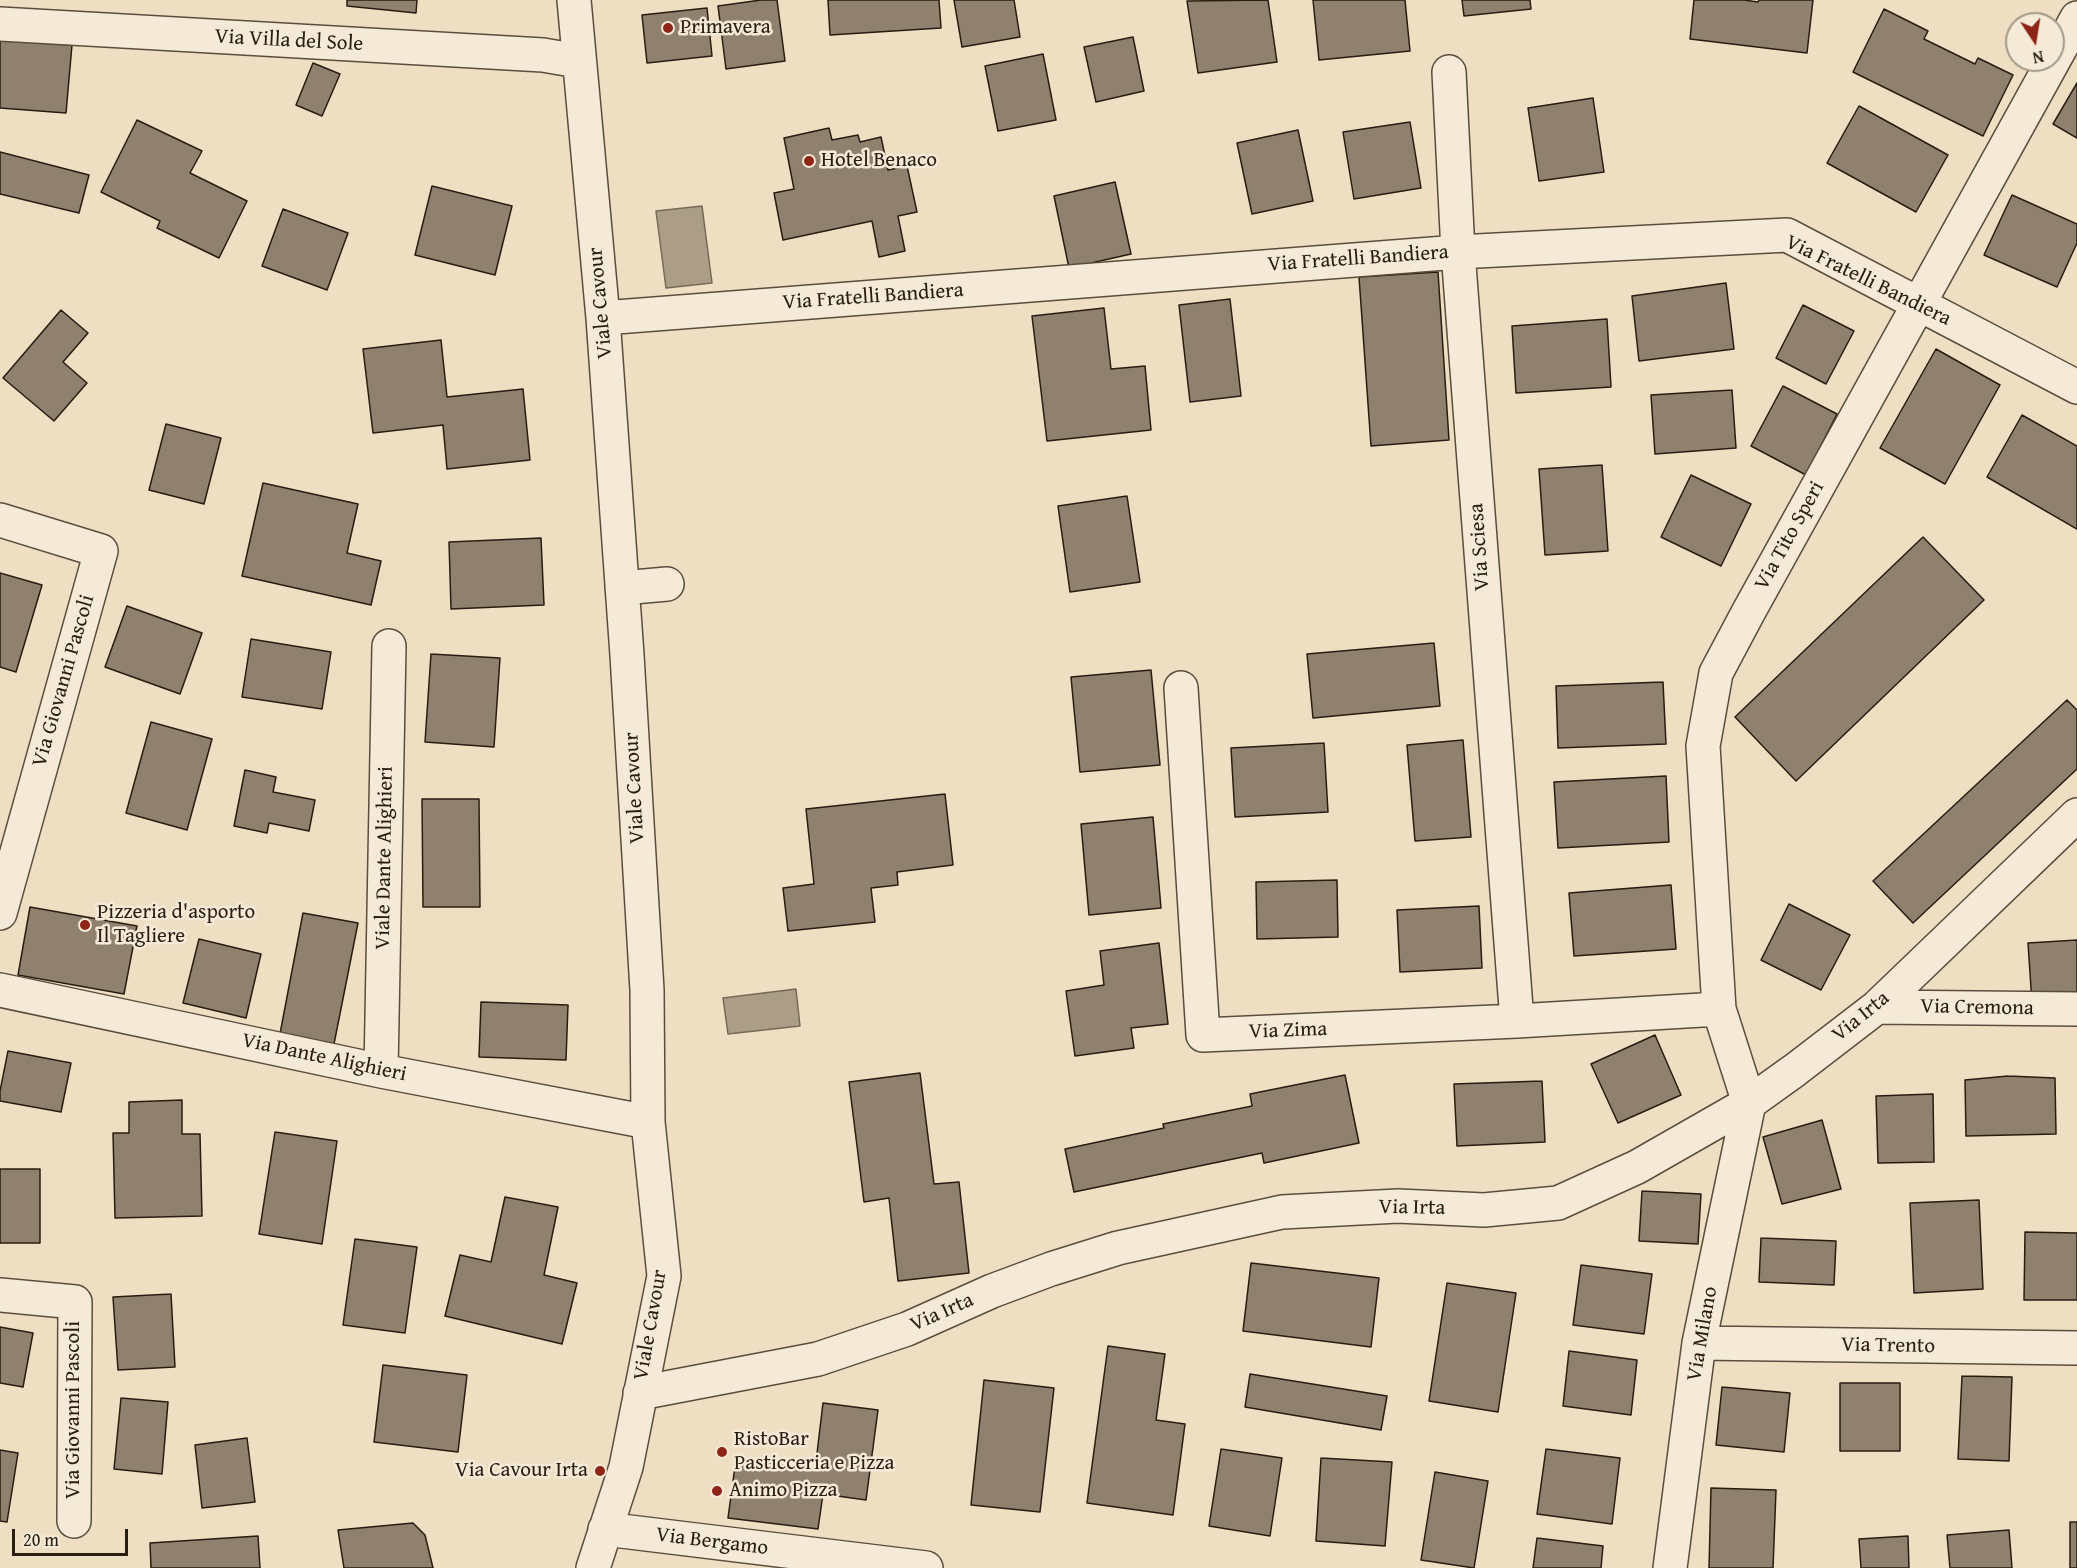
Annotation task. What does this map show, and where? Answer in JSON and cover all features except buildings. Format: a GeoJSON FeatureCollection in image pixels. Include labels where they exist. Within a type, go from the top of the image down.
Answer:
{"type":"FeatureCollection","features":[{"type":"Feature","properties":{"kind":"street","name":"Viale Cavour"},"geometry":{"type":"LineString","coordinates":[[574,0],[603,318],[647,990],[648,1122],[664,1276],[626,1467],[593,1568]]}},
{"type":"Feature","properties":{"kind":"street","name":"Via Tito Speri"},"geometry":{"type":"LineString","coordinates":[[1749,1103],[1719,1009],[1703,746],[1716,673],[2077,18]]}},
{"type":"Feature","properties":{"kind":"street","name":"Via Villa del Sole"},"geometry":{"type":"LineString","coordinates":[[0,24],[543,55],[578,61]]}},
{"type":"Feature","properties":{"kind":"street","name":"Via Sciesa"},"geometry":{"type":"LineString","coordinates":[[1449,72],[1458,252],[1517,1021]]}},
{"type":"Feature","properties":{"kind":"street","name":"Via Fratelli Bandiera"},"geometry":{"type":"LineString","coordinates":[[603,318],[1458,252],[1787,235],[2077,387]]}},
{"type":"Feature","properties":{"kind":"street","name":"Via Giovanni Pascoli"},"geometry":{"type":"LineString","coordinates":[[0,520],[101,551],[0,914]]}},
{"type":"Feature","properties":{"kind":"street"},"geometry":{"type":"LineString","coordinates":[[622,588],[667,584]]}},
{"type":"Feature","properties":{"kind":"street","name":"Viale Dante Alighieri"},"geometry":{"type":"LineString","coordinates":[[381,1071],[389,646]]}},
{"type":"Feature","properties":{"kind":"street","name":"Via Zima"},"geometry":{"type":"LineString","coordinates":[[1181,688],[1203,1035],[1517,1021],[1719,1009]]}},
{"type":"Feature","properties":{"kind":"street","name":"Via Irta"},"geometry":{"type":"LineString","coordinates":[[640,1393],[818,1359],[907,1329],[992,1291],[1118,1248],[1282,1212],[1398,1206],[1484,1210],[1558,1203],[1637,1167],[1749,1103],[1877,1007],[2077,814]]}},
{"type":"Feature","properties":{"kind":"street","name":"Via Dante Alighieri"},"geometry":{"type":"LineString","coordinates":[[0,990],[381,1071],[648,1122]]}},
{"type":"Feature","properties":{"kind":"street","name":"Via Cremona"},"geometry":{"type":"LineString","coordinates":[[1877,1007],[2077,1010]]}},
{"type":"Feature","properties":{"kind":"street","name":"Via Milano"},"geometry":{"type":"LineString","coordinates":[[1670,1568],[1699,1343],[1749,1103]]}},
{"type":"Feature","properties":{"kind":"street","name":"Via Giovanni Pascoli"},"geometry":{"type":"LineString","coordinates":[[0,1295],[75,1302],[74,1521]]}},
{"type":"Feature","properties":{"kind":"street","name":"Via Trento"},"geometry":{"type":"LineString","coordinates":[[1699,1343],[2077,1348]]}},
{"type":"Feature","properties":{"kind":"street","name":"Via Bergamo"},"geometry":{"type":"LineString","coordinates":[[605,1529],[927,1568]]}},
{"type":"Feature","properties":{"kind":"shaded area"},"geometry":{"type":"Polygon","coordinates":[[[702,206],[712,283],[666,288],[656,211],[702,206]]]}},
{"type":"Feature","properties":{"kind":"shaded area"},"geometry":{"type":"Polygon","coordinates":[[[796,989],[800,1026],[728,1034],[723,998],[796,989]]]}},
{"type":"Feature","properties":{"kind":"place","name":"Primavera"},"geometry":{"type":"Point","coordinates":[668,28]}},
{"type":"Feature","properties":{"kind":"place","name":"Hotel Benaco"},"geometry":{"type":"Point","coordinates":[809,161]}},
{"type":"Feature","properties":{"kind":"place","name":"Pizzeria d'asporto Il Tagliere"},"geometry":{"type":"Point","coordinates":[85,925]}},
{"type":"Feature","properties":{"kind":"place","name":"RistoBar Pasticceria e Pizza"},"geometry":{"type":"Point","coordinates":[722,1452]}},
{"type":"Feature","properties":{"kind":"place","name":"Via Cavour Irta"},"geometry":{"type":"Point","coordinates":[600,1471]}},
{"type":"Feature","properties":{"kind":"place","name":"Animo Pizza"},"geometry":{"type":"Point","coordinates":[717,1491]}}]}
